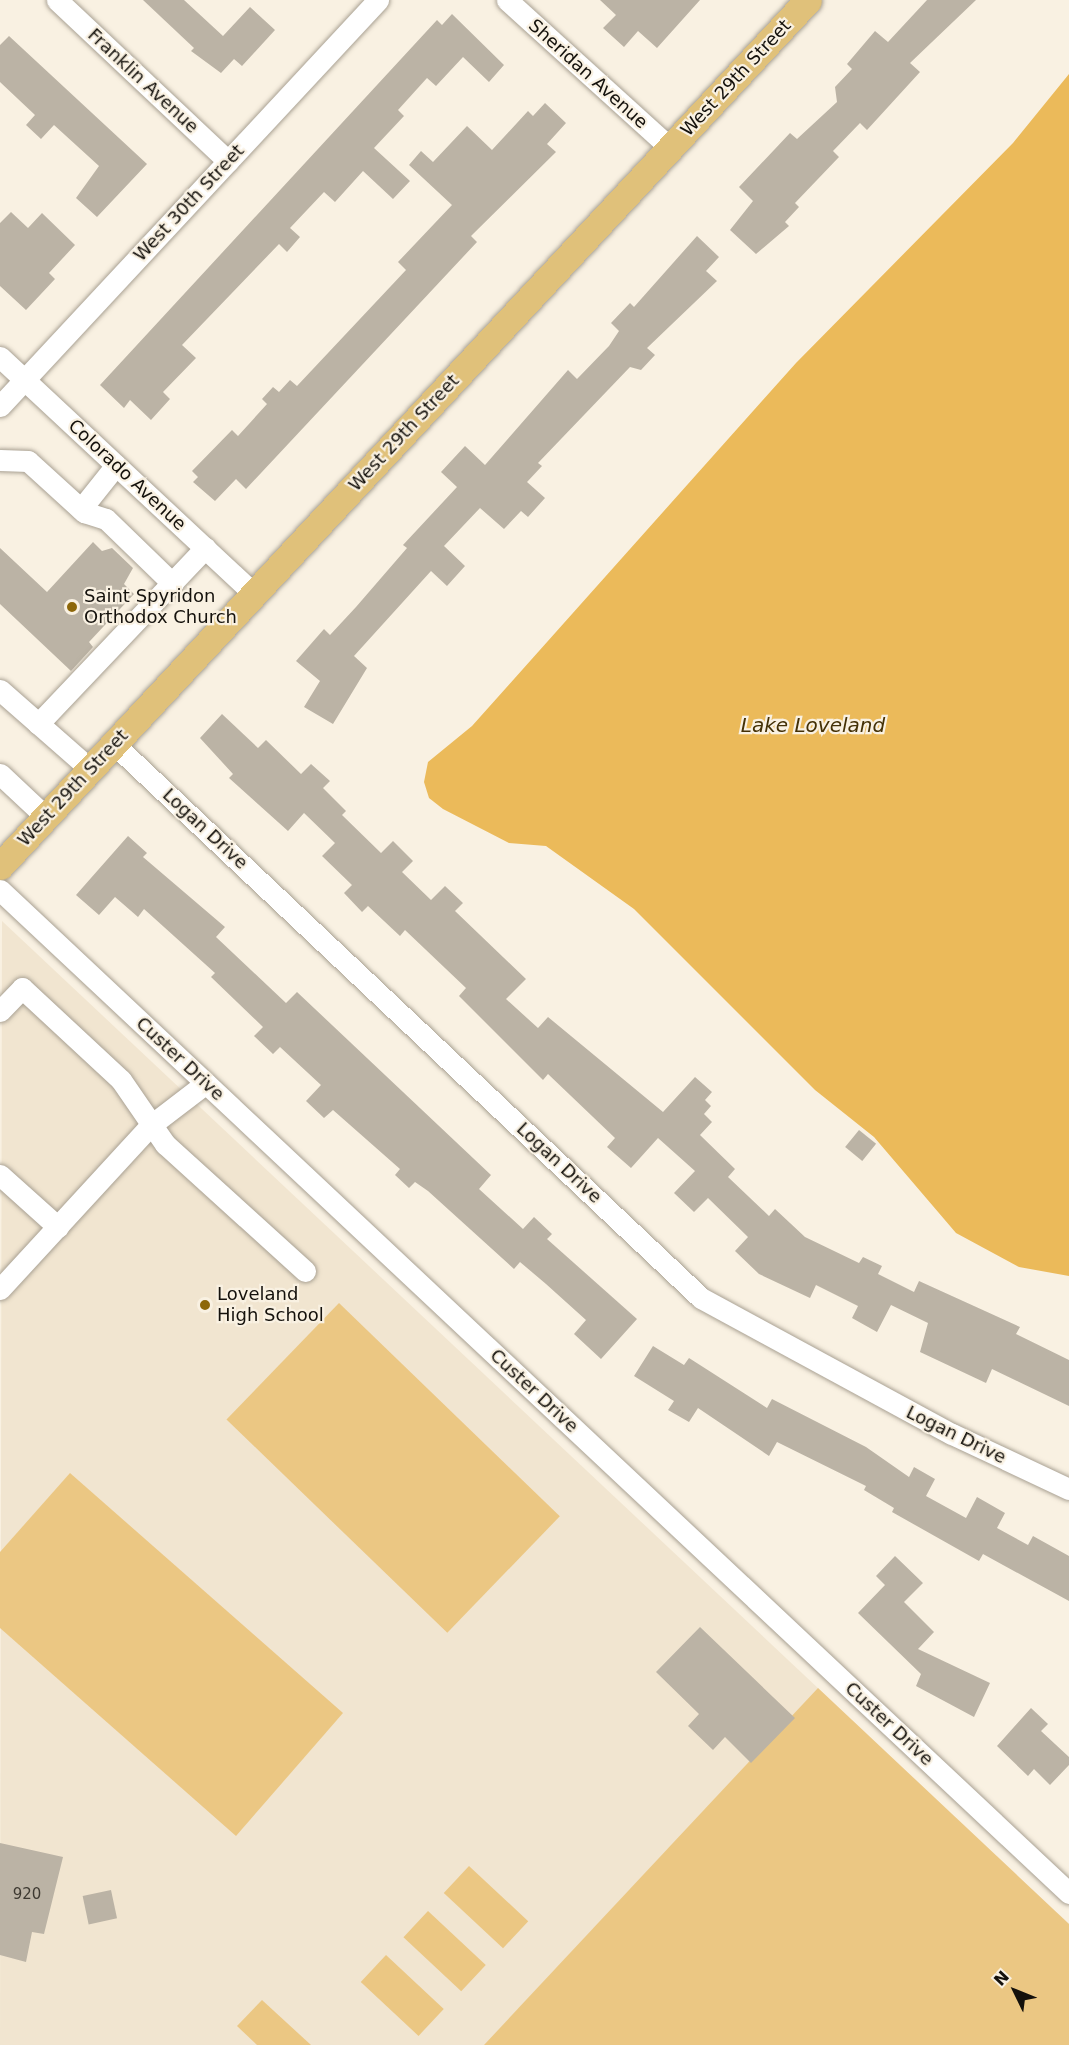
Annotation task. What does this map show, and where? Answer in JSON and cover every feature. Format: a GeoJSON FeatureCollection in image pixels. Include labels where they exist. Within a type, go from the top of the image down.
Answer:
{"type":"FeatureCollection","features":[{"type":"Feature","properties":{"kind":"main road","name":"West 29th Street"},"geometry":{"type":"LineString","coordinates":[[0,866],[808,0]]}},
{"type":"Feature","properties":{"kind":"street","name":"Franklin Avenue"},"geometry":{"type":"LineString","coordinates":[[57,0],[228,161]]}},
{"type":"Feature","properties":{"kind":"street","name":"West 30th Street"},"geometry":{"type":"LineString","coordinates":[[0,406],[378,0]]}},
{"type":"Feature","properties":{"kind":"street","name":"Sheridan Avenue"},"geometry":{"type":"LineString","coordinates":[[507,0],[670,148]]}},
{"type":"Feature","properties":{"kind":"street","name":"Colorado Avenue"},"geometry":{"type":"LineString","coordinates":[[0,357],[254,594]]}},
{"type":"Feature","properties":{"kind":"street"},"geometry":{"type":"LineString","coordinates":[[0,460],[28,461],[81,509],[106,519],[173,584]]}},
{"type":"Feature","properties":{"kind":"street"},"geometry":{"type":"LineString","coordinates":[[81,509],[116,465]]}},
{"type":"Feature","properties":{"kind":"street"},"geometry":{"type":"LineString","coordinates":[[38,724],[206,548]]}},
{"type":"Feature","properties":{"kind":"street"},"geometry":{"type":"LineString","coordinates":[[0,690],[90,770]]}},
{"type":"Feature","properties":{"kind":"street","name":"Logan Drive"},"geometry":{"type":"LineString","coordinates":[[114,744],[701,1299],[941,1429],[1069,1489]]}},
{"type":"Feature","properties":{"kind":"street"},"geometry":{"type":"LineString","coordinates":[[0,774],[45,817]]}},
{"type":"Feature","properties":{"kind":"street","name":"Custer Drive"},"geometry":{"type":"LineString","coordinates":[[0,890],[1069,1893]]}},
{"type":"Feature","properties":{"kind":"street"},"geometry":{"type":"LineString","coordinates":[[0,1011],[22,988],[121,1080],[151,1125],[305,1271]]}},
{"type":"Feature","properties":{"kind":"street"},"geometry":{"type":"LineString","coordinates":[[0,1289],[151,1125],[206,1083]]}},
{"type":"Feature","properties":{"kind":"street"},"geometry":{"type":"LineString","coordinates":[[0,1175],[58,1227]]}},
{"type":"Feature","properties":{"kind":"shaded area","name":"Loveland High School"},"geometry":{"type":"Polygon","coordinates":[[[2,921],[1069,1924],[1069,2045],[0,2045],[2,921]]]}},
{"type":"Feature","properties":{"kind":"shaded area"},"geometry":{"type":"Polygon","coordinates":[[[339,1303],[560,1516],[447,1633],[226,1420],[339,1303]]]}},
{"type":"Feature","properties":{"kind":"shaded area"},"geometry":{"type":"Polygon","coordinates":[[[70,1473],[343,1713],[236,1836],[0,1628],[0,1552],[70,1473]]]}},
{"type":"Feature","properties":{"kind":"shaded area"},"geometry":{"type":"Polygon","coordinates":[[[818,1688],[1069,1924],[1069,2045],[484,2045],[818,1688]]]}},
{"type":"Feature","properties":{"kind":"shaded area"},"geometry":{"type":"Polygon","coordinates":[[[469,1866],[528,1921],[503,1948],[444,1893],[469,1866]]]}},
{"type":"Feature","properties":{"kind":"shaded area"},"geometry":{"type":"Polygon","coordinates":[[[428,1911],[486,1965],[461,1991],[403,1937],[428,1911]]]}},
{"type":"Feature","properties":{"kind":"shaded area"},"geometry":{"type":"Polygon","coordinates":[[[386,1955],[444,2009],[419,2036],[361,1982],[386,1955]]]}},
{"type":"Feature","properties":{"kind":"shaded area"},"geometry":{"type":"Polygon","coordinates":[[[262,2000],[311,2045],[257,2045],[237,2026],[262,2000]]]}},
{"type":"Feature","properties":{"kind":"water","name":"Lake Loveland"},"geometry":{"type":"Polygon","coordinates":[[[1069,74],[1069,1276],[1019,1267],[956,1233],[874,1137],[815,1090],[634,909],[546,846],[509,843],[443,809],[429,798],[424,782],[428,762],[472,726],[796,363],[1013,143],[1069,74]]]}},
{"type":"Feature","properties":{"kind":"building"},"geometry":{"type":"Polygon","coordinates":[[[143,0],[184,0],[223,36],[250,7],[275,30],[242,66],[234,59],[221,73],[191,51],[194,48],[143,0]]]}},
{"type":"Feature","properties":{"kind":"building"},"geometry":{"type":"Polygon","coordinates":[[[600,0],[700,0],[657,48],[638,31],[624,47],[603,28],[616,15],[600,0]]]}},
{"type":"Feature","properties":{"kind":"building"},"geometry":{"type":"Polygon","coordinates":[[[927,0],[976,0],[910,63],[920,72],[867,130],[860,123],[833,151],[839,157],[795,203],[799,207],[785,222],[789,226],[756,254],[730,230],[753,201],[739,187],[790,133],[797,139],[837,102],[835,87],[852,69],[847,64],[875,31],[888,42],[927,0]]]}},
{"type":"Feature","properties":{"kind":"building"},"geometry":{"type":"Polygon","coordinates":[[[452,14],[504,65],[489,82],[463,57],[436,86],[427,78],[398,110],[404,116],[374,148],[410,181],[393,199],[363,171],[335,202],[324,192],[290,228],[300,237],[287,252],[279,244],[182,345],[196,358],[163,392],[170,399],[151,420],[130,400],[124,408],[100,385],[437,20],[442,25],[452,14]]]}},
{"type":"Feature","properties":{"kind":"building"},"geometry":{"type":"Polygon","coordinates":[[[9,36],[147,164],[97,217],[76,198],[99,166],[54,125],[41,139],[26,125],[35,115],[0,82],[0,45],[9,36]]]}},
{"type":"Feature","properties":{"kind":"building"},"geometry":{"type":"Polygon","coordinates":[[[545,103],[566,123],[547,144],[556,152],[471,236],[477,242],[246,489],[236,479],[215,501],[193,482],[198,477],[192,471],[232,430],[238,436],[267,404],[262,399],[273,387],[279,392],[290,380],[297,386],[406,270],[398,262],[452,205],[409,165],[421,151],[433,162],[467,126],[492,150],[528,111],[533,116],[545,103]]]}},
{"type":"Feature","properties":{"kind":"building"},"geometry":{"type":"Polygon","coordinates":[[[11,212],[28,228],[42,213],[75,245],[49,273],[55,279],[26,310],[0,286],[0,223],[11,212]]]}},
{"type":"Feature","properties":{"kind":"building"},"geometry":{"type":"Polygon","coordinates":[[[697,236],[719,257],[706,271],[717,281],[647,348],[655,355],[641,370],[630,367],[538,463],[542,466],[527,482],[545,498],[528,517],[521,511],[504,529],[480,508],[444,546],[465,566],[447,586],[431,571],[354,656],[367,668],[333,724],[304,707],[320,681],[296,661],[324,629],[330,635],[356,607],[407,548],[403,545],[457,487],[441,472],[465,446],[485,465],[568,370],[577,379],[609,346],[619,331],[611,323],[630,303],[634,307],[697,236]]]}},
{"type":"Feature","properties":{"kind":"building","name":"Saint Spyridon Orthodox Church"},"geometry":{"type":"Polygon","coordinates":[[[93,542],[102,551],[112,548],[133,568],[124,584],[134,594],[89,642],[93,647],[71,671],[0,604],[0,548],[47,592],[93,542]]]}},
{"type":"Feature","properties":{"kind":"building"},"geometry":{"type":"Polygon","coordinates":[[[222,714],[258,748],[266,740],[301,774],[311,764],[330,781],[323,788],[346,811],[342,815],[381,853],[393,841],[413,861],[402,872],[431,900],[445,886],[463,903],[455,911],[526,979],[506,999],[538,1028],[548,1017],[663,1112],[695,1077],[712,1092],[705,1100],[711,1106],[704,1114],[712,1122],[700,1135],[735,1169],[728,1177],[769,1216],[775,1209],[805,1237],[859,1263],[863,1257],[882,1266],[878,1274],[914,1292],[919,1281],[1020,1327],[1016,1334],[1069,1360],[1069,1406],[992,1369],[986,1383],[920,1352],[928,1323],[891,1305],[877,1332],[852,1318],[858,1306],[816,1285],[810,1298],[759,1274],[735,1251],[748,1237],[708,1198],[694,1212],[674,1193],[695,1171],[658,1138],[631,1168],[607,1147],[615,1138],[548,1074],[543,1080],[459,996],[466,988],[405,930],[400,936],[368,906],[362,912],[344,893],[352,885],[322,856],[335,843],[304,813],[288,831],[229,778],[233,774],[200,738],[222,714]]]}},
{"type":"Feature","properties":{"kind":"building"},"geometry":{"type":"Polygon","coordinates":[[[128,836],[147,853],[143,857],[225,927],[216,937],[286,1003],[297,992],[491,1175],[479,1189],[523,1229],[534,1217],[552,1234],[547,1239],[637,1319],[601,1359],[574,1334],[586,1320],[546,1284],[520,1262],[514,1269],[428,1191],[415,1182],[409,1188],[395,1175],[400,1169],[333,1110],[324,1118],[306,1101],[321,1085],[280,1047],[273,1054],[254,1036],[263,1027],[211,977],[215,973],[144,909],[138,917],[115,897],[99,915],[76,895],[128,836]]]}},
{"type":"Feature","properties":{"kind":"building"},"geometry":{"type":"Polygon","coordinates":[[[859,1130],[876,1144],[862,1161],[845,1147],[859,1130]]]}},
{"type":"Feature","properties":{"kind":"building"},"geometry":{"type":"Polygon","coordinates":[[[653,1346],[684,1365],[689,1358],[767,1408],[772,1399],[866,1447],[909,1477],[914,1467],[935,1479],[926,1496],[966,1518],[977,1497],[1005,1513],[997,1528],[1028,1545],[1033,1536],[1069,1556],[1069,1601],[983,1554],[979,1561],[892,1512],[894,1508],[864,1490],[866,1486],[777,1442],[769,1456],[698,1408],[689,1422],[668,1410],[674,1401],[634,1376],[653,1346]]]}},
{"type":"Feature","properties":{"kind":"building"},"geometry":{"type":"Polygon","coordinates":[[[895,1556],[923,1583],[904,1602],[934,1632],[918,1649],[990,1683],[974,1717],[916,1686],[921,1674],[858,1613],[885,1585],[876,1576],[895,1556]]]}},
{"type":"Feature","properties":{"kind":"building"},"geometry":{"type":"Polygon","coordinates":[[[700,1627],[795,1718],[751,1763],[725,1737],[713,1750],[688,1726],[699,1714],[656,1672],[700,1627]]]}},
{"type":"Feature","properties":{"kind":"building"},"geometry":{"type":"Polygon","coordinates":[[[1031,1708],[1048,1724],[1041,1731],[1069,1757],[1069,1765],[1050,1785],[1034,1769],[1028,1776],[997,1746],[1031,1708]]]}},
{"type":"Feature","properties":{"kind":"building"},"geometry":{"type":"Polygon","coordinates":[[[0,1843],[63,1857],[44,1934],[32,1932],[26,1962],[0,1955],[0,1843]]]}},
{"type":"Feature","properties":{"kind":"building"},"geometry":{"type":"Polygon","coordinates":[[[111,1890],[117,1918],[89,1924],[83,1896],[111,1890]]]}},
{"type":"Feature","properties":{"kind":"place","name":"Saint Spyridon Orthodox Church"},"geometry":{"type":"Point","coordinates":[72,607]}},
{"type":"Feature","properties":{"kind":"place","name":"Loveland High School"},"geometry":{"type":"Point","coordinates":[205,1305]}}]}
